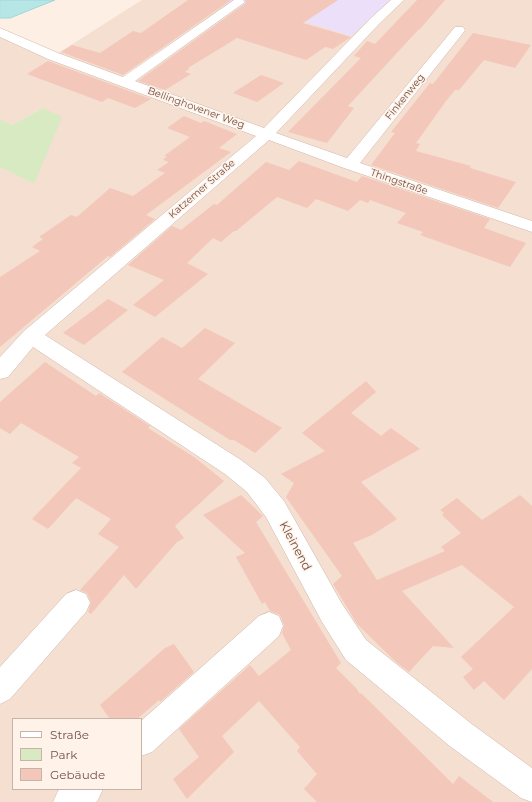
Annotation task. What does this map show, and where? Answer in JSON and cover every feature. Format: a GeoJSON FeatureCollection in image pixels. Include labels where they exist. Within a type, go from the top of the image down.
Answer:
{"type":"FeatureCollection","features":[{"type":"Feature","properties":{"kind":"street","name":"Katzemer Straße"},"geometry":{"type":"LineString","coordinates":[[0,371],[31,336],[266,134],[375,21],[398,0]]}},
{"type":"Feature","properties":{"kind":"street","name":"Bellinghovener Weg"},"geometry":{"type":"LineString","coordinates":[[125,82],[238,2]]}},
{"type":"Feature","properties":{"kind":"street","name":"Finkenweg"},"geometry":{"type":"LineString","coordinates":[[350,165],[459,30]]}},
{"type":"Feature","properties":{"kind":"street","name":"Bellinghovener Weg"},"geometry":{"type":"LineString","coordinates":[[0,32],[53,56],[266,134]]}},
{"type":"Feature","properties":{"kind":"street","name":"Thingstraße"},"geometry":{"type":"LineString","coordinates":[[266,134],[350,165],[532,226]]}},
{"type":"Feature","properties":{"kind":"street","name":"Kleinend"},"geometry":{"type":"LineString","coordinates":[[31,336],[233,467],[256,485],[276,509],[332,613],[356,650],[462,736],[532,786]]}},
{"type":"Feature","properties":{"kind":"street"},"geometry":{"type":"LineString","coordinates":[[0,689],[76,603]]}},
{"type":"Feature","properties":{"kind":"street"},"geometry":{"type":"LineString","coordinates":[[142,740],[269,626]]}},
{"type":"Feature","properties":{"kind":"street"},"geometry":{"type":"LineString","coordinates":[[69,802],[86,790]]}},
{"type":"Feature","properties":{"kind":"shaded area"},"geometry":{"type":"Polygon","coordinates":[[[142,0],[532,0],[532,802],[0,802],[0,167],[34,184],[43,108],[12,125],[0,119],[0,34],[52,57],[142,0]]]}},
{"type":"Feature","properties":{"kind":"shaded area"},"geometry":{"type":"Polygon","coordinates":[[[222,0],[390,0],[351,36],[305,22],[296,25],[220,2],[222,0]]]}},
{"type":"Feature","properties":{"kind":"green space"},"geometry":{"type":"Polygon","coordinates":[[[43,108],[62,117],[34,184],[0,167],[0,119],[12,125],[43,108]]]}},
{"type":"Feature","properties":{"kind":"water"},"geometry":{"type":"Polygon","coordinates":[[[0,0],[55,0],[10,18],[0,18],[0,0]]]}},
{"type":"Feature","properties":{"kind":"building"},"geometry":{"type":"Polygon","coordinates":[[[188,0],[231,0],[123,75],[61,52],[72,45],[100,53],[133,31],[141,33],[188,0]]]}},
{"type":"Feature","properties":{"kind":"building"},"geometry":{"type":"Polygon","coordinates":[[[245,0],[338,0],[303,23],[351,37],[333,49],[325,47],[306,60],[237,38],[188,68],[189,69],[185,72],[191,74],[165,90],[138,81],[246,3],[245,0]]]}},
{"type":"Feature","properties":{"kind":"building"},"geometry":{"type":"Polygon","coordinates":[[[417,0],[445,0],[348,106],[354,108],[327,143],[288,132],[361,58],[354,56],[367,41],[375,44],[417,0]]]}},
{"type":"Feature","properties":{"kind":"building"},"geometry":{"type":"Polygon","coordinates":[[[473,33],[531,45],[515,68],[484,60],[459,90],[455,90],[446,101],[416,143],[420,144],[416,151],[471,166],[470,168],[516,182],[498,208],[371,165],[395,133],[391,132],[430,83],[433,84],[473,33]]]}},
{"type":"Feature","properties":{"kind":"building"},"geometry":{"type":"Polygon","coordinates":[[[48,61],[151,99],[135,108],[108,98],[102,102],[27,74],[48,61]]]}},
{"type":"Feature","properties":{"kind":"building"},"geometry":{"type":"Polygon","coordinates":[[[261,75],[284,83],[257,102],[233,93],[261,75]]]}},
{"type":"Feature","properties":{"kind":"building"},"geometry":{"type":"Polygon","coordinates":[[[184,116],[201,123],[204,121],[237,134],[219,148],[231,152],[146,215],[155,219],[110,257],[108,256],[0,347],[0,277],[40,251],[32,247],[43,239],[39,237],[71,215],[77,217],[110,188],[133,196],[165,173],[157,170],[169,162],[163,160],[167,156],[164,156],[190,137],[167,128],[184,116]]]}},
{"type":"Feature","properties":{"kind":"building"},"geometry":{"type":"Polygon","coordinates":[[[299,161],[357,182],[362,176],[490,219],[484,228],[526,243],[510,267],[420,235],[423,232],[397,223],[406,213],[370,200],[368,203],[360,200],[348,211],[316,199],[307,208],[277,197],[221,242],[213,238],[187,263],[208,274],[155,317],[133,305],[164,280],[128,265],[172,226],[181,230],[214,204],[217,205],[266,162],[289,170],[299,161]]]}},
{"type":"Feature","properties":{"kind":"building"},"geometry":{"type":"Polygon","coordinates":[[[108,299],[128,310],[84,345],[63,333],[108,299]]]}},
{"type":"Feature","properties":{"kind":"building"},"geometry":{"type":"Polygon","coordinates":[[[205,328],[235,343],[198,379],[282,428],[255,453],[234,440],[230,440],[122,372],[162,337],[182,348],[205,328]]]}},
{"type":"Feature","properties":{"kind":"building"},"geometry":{"type":"Polygon","coordinates":[[[45,362],[96,396],[99,393],[150,426],[148,428],[194,457],[224,481],[175,526],[184,538],[177,542],[136,589],[124,575],[91,614],[88,612],[91,602],[87,593],[80,590],[119,547],[98,534],[111,519],[76,498],[48,529],[32,519],[81,468],[72,463],[79,457],[21,423],[10,434],[0,428],[0,402],[45,362]]]}},
{"type":"Feature","properties":{"kind":"building"},"geometry":{"type":"Polygon","coordinates":[[[366,381],[376,392],[351,413],[381,436],[391,428],[420,449],[361,482],[397,519],[372,535],[353,543],[377,580],[445,551],[441,547],[461,533],[442,515],[444,513],[440,510],[457,498],[482,520],[520,495],[532,506],[532,669],[504,700],[484,681],[474,690],[463,677],[473,669],[461,657],[514,607],[462,565],[402,591],[454,648],[433,646],[409,672],[396,662],[357,624],[333,584],[342,576],[286,497],[294,483],[281,474],[325,451],[302,433],[366,381]]]}},
{"type":"Feature","properties":{"kind":"building"},"geometry":{"type":"Polygon","coordinates":[[[241,495],[263,516],[256,522],[341,663],[336,668],[360,694],[361,693],[453,784],[459,776],[493,802],[317,802],[304,789],[317,774],[297,751],[300,747],[259,701],[222,736],[234,752],[187,799],[173,779],[199,757],[179,729],[250,665],[259,676],[291,650],[282,633],[284,625],[280,615],[270,611],[265,602],[262,604],[236,557],[245,553],[203,515],[241,495]]]}},
{"type":"Feature","properties":{"kind":"building"},"geometry":{"type":"Polygon","coordinates":[[[174,644],[194,672],[160,702],[159,700],[138,718],[109,718],[100,705],[165,648],[174,644]]]}}]}
